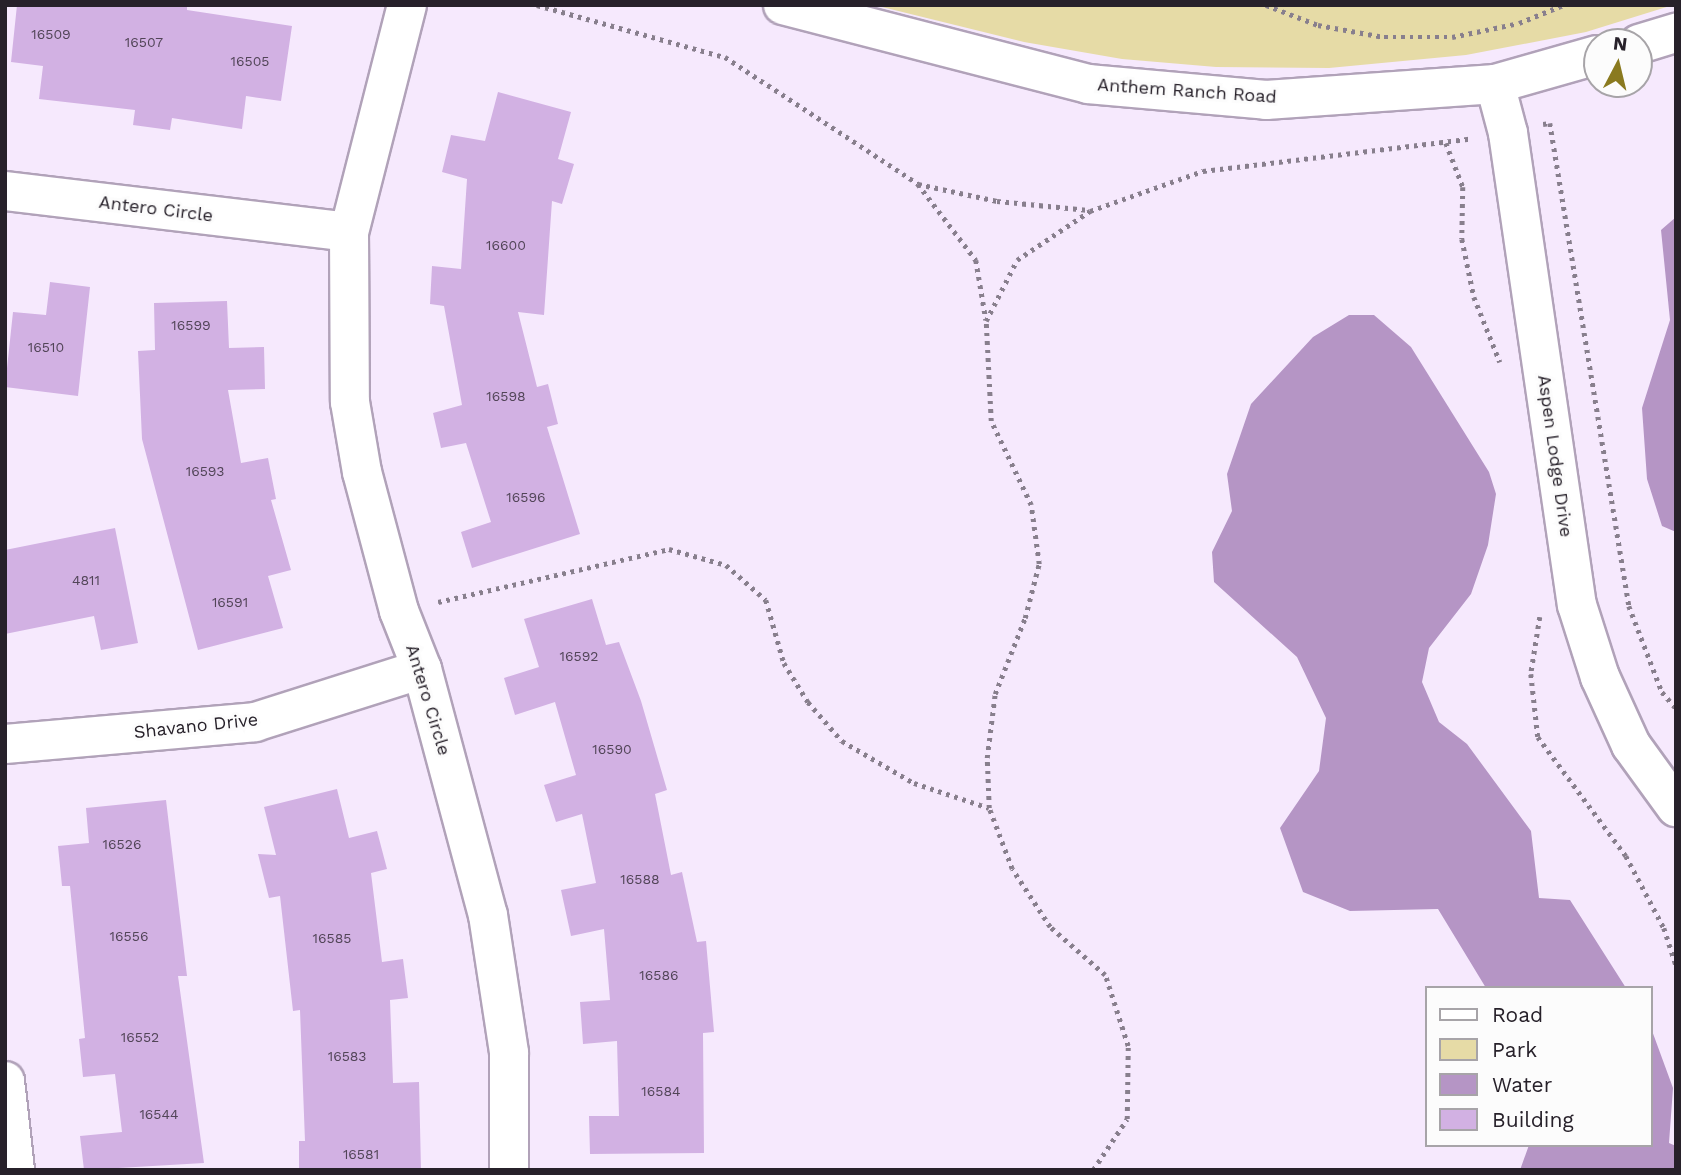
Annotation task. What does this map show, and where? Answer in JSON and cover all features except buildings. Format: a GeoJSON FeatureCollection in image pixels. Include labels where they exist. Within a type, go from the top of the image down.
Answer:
{"type":"FeatureCollection","features":[{"type":"Feature","properties":{"kind":"street","name":"Antero Circle"},"geometry":{"type":"LineString","coordinates":[[407,5],[349,232],[350,402],[362,472],[399,611],[422,669],[485,903],[501,988],[509,1053],[509,1170]]}},
{"type":"Feature","properties":{"kind":"street","name":"Anthem Ranch Road"},"geometry":{"type":"LineString","coordinates":[[783,5],[1088,83],[1266,100],[1494,84],[1583,59]]}},
{"type":"Feature","properties":{"kind":"street"},"geometry":{"type":"LineString","coordinates":[[1653,40],[1676,33]]}},
{"type":"Feature","properties":{"kind":"street","name":"Aspen Lodge Drive"},"geometry":{"type":"LineString","coordinates":[[1494,84],[1508,132],[1577,605],[1600,677],[1631,745],[1676,807]]}},
{"type":"Feature","properties":{"kind":"street","name":"Antero Circle"},"geometry":{"type":"LineString","coordinates":[[5,191],[349,232]]}},
{"type":"Feature","properties":{"kind":"street","name":"Shavano Drive"},"geometry":{"type":"LineString","coordinates":[[5,744],[255,722],[422,669]]}},
{"type":"Feature","properties":{"kind":"street"},"geometry":{"type":"LineString","coordinates":[[5,1081],[15,1170]]}},
{"type":"Feature","properties":{"kind":"path"},"geometry":{"type":"LineString","coordinates":[[537,5],[725,57],[918,184],[976,260],[986,321],[991,421],[1031,505],[1039,564],[1025,618],[996,694],[987,758],[989,808],[1012,869],[1050,928],[1105,975],[1128,1046],[1127,1119],[1093,1170]]}},
{"type":"Feature","properties":{"kind":"path"},"geometry":{"type":"LineString","coordinates":[[1266,5],[1318,25],[1384,37],[1452,37],[1519,23],[1563,5]]}},
{"type":"Feature","properties":{"kind":"path"},"geometry":{"type":"LineString","coordinates":[[986,321],[1017,260],[1090,211],[1203,171],[1508,132],[1550,122],[1629,606],[1662,692],[1676,708]]}},
{"type":"Feature","properties":{"kind":"path"},"geometry":{"type":"LineString","coordinates":[[918,184],[997,201],[1090,211]]}},
{"type":"Feature","properties":{"kind":"path"},"geometry":{"type":"LineString","coordinates":[[399,611],[669,550],[726,565],[766,600],[784,663],[808,702],[842,741],[914,783],[989,808]]}},
{"type":"Feature","properties":{"kind":"green space"},"geometry":{"type":"Polygon","coordinates":[[[874,5],[1673,5],[1599,28],[1583,28],[1583,33],[1466,55],[1329,68],[1216,67],[1122,59],[1024,42],[874,5]]]}},
{"type":"Feature","properties":{"kind":"water"},"geometry":{"type":"Polygon","coordinates":[[[1676,217],[1676,532],[1662,526],[1647,479],[1642,408],[1670,320],[1661,230],[1676,217]]]}},
{"type":"Feature","properties":{"kind":"water"},"geometry":{"type":"Polygon","coordinates":[[[1349,315],[1374,315],[1411,347],[1489,472],[1496,494],[1488,545],[1471,594],[1429,648],[1422,682],[1439,722],[1467,744],[1531,831],[1539,898],[1570,900],[1625,986],[1485,986],[1438,909],[1350,911],[1303,892],[1280,828],[1319,771],[1326,718],[1297,657],[1214,582],[1212,552],[1232,511],[1227,474],[1251,404],[1313,337],[1349,315]]]}},
{"type":"Feature","properties":{"kind":"water"},"geometry":{"type":"Polygon","coordinates":[[[1653,1033],[1673,1088],[1669,1143],[1676,1146],[1676,1170],[1520,1170],[1528,1147],[1653,1147],[1653,1033]]]}}]}
